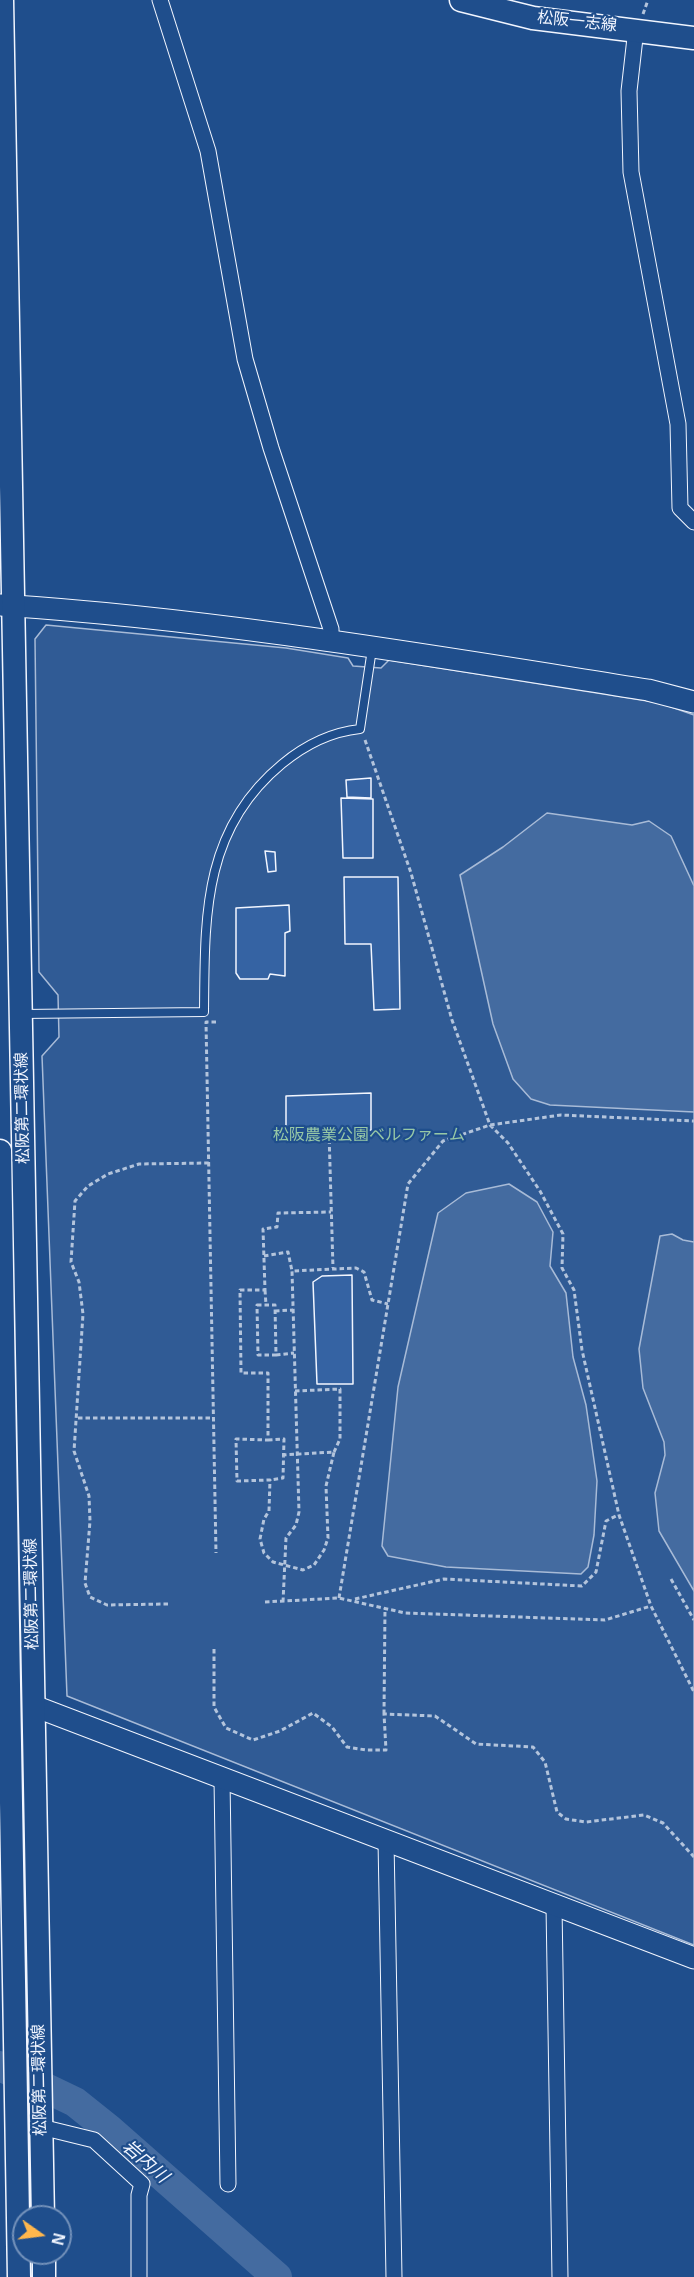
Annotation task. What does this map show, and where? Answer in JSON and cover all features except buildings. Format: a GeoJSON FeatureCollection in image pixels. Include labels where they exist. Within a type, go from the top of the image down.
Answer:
{"type":"FeatureCollection","features":[{"type":"Feature","properties":{"kind":"main road","name":"松阪第二環状線"},"geometry":{"type":"LineString","coordinates":[[2,0],[6,606],[22,1014],[43,2205]]}},
{"type":"Feature","properties":{"kind":"main road","name":"松阪一志線"},"geometry":{"type":"LineString","coordinates":[[461,0],[533,18],[694,38]]}},
{"type":"Feature","properties":{"kind":"main road","name":"松阪第二環状線"},"geometry":{"type":"LineString","coordinates":[[0,1151],[4,1694],[15,2040],[19,2277]]}},
{"type":"Feature","properties":{"kind":"street"},"geometry":{"type":"LineString","coordinates":[[160,0],[208,151],[245,358],[271,448],[331,629],[331,641]]}},
{"type":"Feature","properties":{"kind":"street"},"geometry":{"type":"LineString","coordinates":[[636,29],[629,91],[631,172],[678,424],[680,508],[694,522]]}},
{"type":"Feature","properties":{"kind":"street"},"geometry":{"type":"LineString","coordinates":[[6,606],[153,616],[648,690],[694,702]]}},
{"type":"Feature","properties":{"kind":"street"},"geometry":{"type":"LineString","coordinates":[[4,1694],[694,1959]]}},
{"type":"Feature","properties":{"kind":"street"},"geometry":{"type":"LineString","coordinates":[[222,1779],[228,2184]]}},
{"type":"Feature","properties":{"kind":"street"},"geometry":{"type":"LineString","coordinates":[[386,1841],[394,2277]]}},
{"type":"Feature","properties":{"kind":"street"},"geometry":{"type":"LineString","coordinates":[[554,1906],[560,2277]]}},
{"type":"Feature","properties":{"kind":"street"},"geometry":{"type":"LineString","coordinates":[[41,2127],[94,2140],[142,2184],[139,2195],[139,2277]]}},
{"type":"Feature","properties":{"kind":"lane"},"geometry":{"type":"LineString","coordinates":[[22,1014],[204,1012],[205,924],[214,869],[223,842],[247,801],[284,763],[313,744],[339,731],[360,729],[372,647]]}},
{"type":"Feature","properties":{"kind":"path"},"geometry":{"type":"LineString","coordinates":[[365,740],[411,873],[452,1020],[489,1125],[508,1143],[540,1191],[563,1234],[562,1268],[574,1290],[582,1350],[619,1515],[651,1606],[694,1692]]}},
{"type":"Feature","properties":{"kind":"path"},"geometry":{"type":"LineString","coordinates":[[216,1022],[206,1022],[216,1553]]}},
{"type":"Feature","properties":{"kind":"path"},"geometry":{"type":"LineString","coordinates":[[339,1598],[408,1184],[443,1141],[489,1125],[561,1115],[694,1121]]}},
{"type":"Feature","properties":{"kind":"path"},"geometry":{"type":"LineString","coordinates":[[329,1132],[333,1269]]}},
{"type":"Feature","properties":{"kind":"path"},"geometry":{"type":"LineString","coordinates":[[168,1604],[107,1605],[90,1597],[85,1583],[90,1521],[89,1496],[74,1451],[78,1418],[83,1314],[79,1282],[71,1262],[75,1201],[88,1186],[108,1174],[139,1164],[210,1163]]}},
{"type":"Feature","properties":{"kind":"path"},"geometry":{"type":"LineString","coordinates":[[266,1305],[263,1229],[277,1227],[278,1213],[331,1212]]}},
{"type":"Feature","properties":{"kind":"path"},"geometry":{"type":"LineString","coordinates":[[264,1256],[288,1252],[292,1271],[299,1512],[296,1525],[286,1538],[283,1602]]}},
{"type":"Feature","properties":{"kind":"path"},"geometry":{"type":"LineString","coordinates":[[292,1271],[356,1268],[364,1272],[372,1300],[388,1304]]}},
{"type":"Feature","properties":{"kind":"path"},"geometry":{"type":"LineString","coordinates":[[265,1290],[240,1290],[241,1373],[268,1373],[267,1440]]}},
{"type":"Feature","properties":{"kind":"path"},"geometry":{"type":"LineString","coordinates":[[276,1355],[275,1305],[257,1305],[258,1355],[276,1355],[294,1353]]}},
{"type":"Feature","properties":{"kind":"path"},"geometry":{"type":"LineString","coordinates":[[275,1311],[293,1310]]}},
{"type":"Feature","properties":{"kind":"path"},"geometry":{"type":"LineString","coordinates":[[270,1480],[269,1511],[264,1519],[261,1539],[264,1553],[273,1562],[283,1565],[303,1570],[314,1566],[324,1551],[328,1538],[326,1486],[334,1452],[340,1439],[340,1389],[295,1391]]}},
{"type":"Feature","properties":{"kind":"path"},"geometry":{"type":"LineString","coordinates":[[78,1418],[213,1418]]}},
{"type":"Feature","properties":{"kind":"path"},"geometry":{"type":"LineString","coordinates":[[236,1439],[267,1440],[284,1439],[283,1478],[237,1481],[236,1439]]}},
{"type":"Feature","properties":{"kind":"path"},"geometry":{"type":"LineString","coordinates":[[282,1455],[334,1452]]}},
{"type":"Feature","properties":{"kind":"path"},"geometry":{"type":"LineString","coordinates":[[353,1599],[444,1579],[582,1586],[596,1572],[606,1521],[619,1515]]}},
{"type":"Feature","properties":{"kind":"path"},"geometry":{"type":"LineString","coordinates":[[671,1579],[694,1620]]}},
{"type":"Feature","properties":{"kind":"path"},"geometry":{"type":"LineString","coordinates":[[265,1602],[339,1598],[353,1599],[405,1613],[605,1620],[651,1606]]}},
{"type":"Feature","properties":{"kind":"path"},"geometry":{"type":"LineString","coordinates":[[214,1649],[214,1707],[226,1728],[253,1740],[280,1731],[313,1713],[332,1727],[348,1746],[366,1750],[386,1750],[385,1608]]}},
{"type":"Feature","properties":{"kind":"path"},"geometry":{"type":"LineString","coordinates":[[384,1714],[435,1716],[476,1744],[533,1747],[544,1762],[557,1812],[566,1819],[586,1822],[644,1815],[663,1823],[694,1857]]}},
{"type":"Feature","properties":{"kind":"shaded area","name":"松阪農業公園ベルファーム"},"geometry":{"type":"Polygon","coordinates":[[[46,625],[286,648],[348,658],[353,666],[381,668],[389,660],[660,703],[694,715],[694,1945],[67,1696],[42,1056],[59,1037],[58,995],[39,972],[35,639],[46,625]]]}},
{"type":"Feature","properties":{"kind":"shaded area"},"geometry":{"type":"Polygon","coordinates":[[[547,813],[632,825],[649,821],[671,836],[694,886],[694,1112],[550,1105],[531,1099],[513,1079],[493,1024],[460,875],[503,847],[547,813]]]}},
{"type":"Feature","properties":{"kind":"shaded area"},"geometry":{"type":"Polygon","coordinates":[[[509,1184],[537,1202],[553,1232],[550,1266],[566,1293],[573,1357],[586,1405],[597,1481],[594,1535],[588,1567],[581,1574],[446,1567],[388,1556],[382,1546],[398,1387],[438,1213],[466,1193],[509,1184]]]}},
{"type":"Feature","properties":{"kind":"shaded area"},"geometry":{"type":"Polygon","coordinates":[[[672,1234],[683,1240],[694,1242],[694,1591],[659,1531],[655,1493],[665,1455],[664,1442],[643,1388],[639,1349],[660,1236],[672,1234]]]}},
{"type":"Feature","properties":{"kind":"waterway","name":"岩内川"},"geometry":{"type":"LineString","coordinates":[[0,2066],[75,2102],[277,2277]]}}]}
